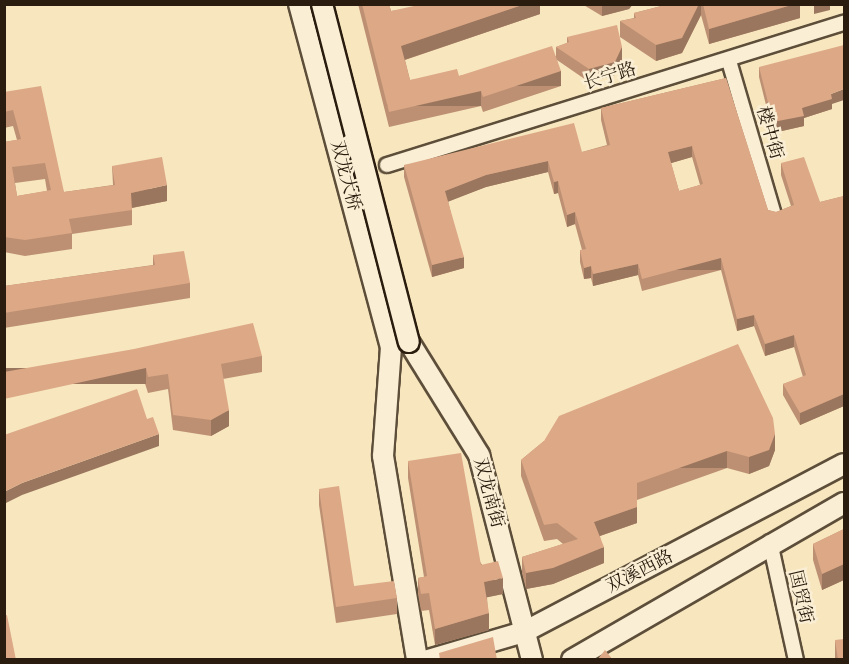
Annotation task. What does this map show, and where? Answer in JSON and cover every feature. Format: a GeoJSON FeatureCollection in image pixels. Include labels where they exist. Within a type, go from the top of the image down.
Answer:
{"type":"FeatureCollection","features":[{"type":"Feature","properties":{"kind":"main road","name":"双龙大桥"},"geometry":{"type":"LineString","coordinates":[[299,4],[400,344]]}},
{"type":"Feature","properties":{"kind":"main road","name":"双龙大桥"},"geometry":{"type":"LineString","coordinates":[[322,4],[400,344]]}},
{"type":"Feature","properties":{"kind":"main road","name":"双龙南街"},"geometry":{"type":"LineString","coordinates":[[400,344],[479,455],[532,660]]}},
{"type":"Feature","properties":{"kind":"main road"},"geometry":{"type":"LineString","coordinates":[[400,344],[383,456],[417,660]]}},
{"type":"Feature","properties":{"kind":"main road","name":"双溪西路"},"geometry":{"type":"LineString","coordinates":[[428,660],[524,632],[844,464]]}},
{"type":"Feature","properties":{"kind":"main road"},"geometry":{"type":"LineString","coordinates":[[572,660],[770,543],[844,503]]}},
{"type":"Feature","properties":{"kind":"street","name":"长宁路"},"geometry":{"type":"LineString","coordinates":[[387,165],[729,61],[844,23]]}},
{"type":"Feature","properties":{"kind":"street","name":"楼中街"},"geometry":{"type":"LineString","coordinates":[[729,61],[774,215]]}},
{"type":"Feature","properties":{"kind":"street","name":"国贸街"},"geometry":{"type":"LineString","coordinates":[[770,543],[796,660]]}},
{"type":"Feature","properties":{"kind":"building"},"geometry":{"type":"Polygon","coordinates":[[[362,4],[389,4],[391,11],[423,4],[525,4],[401,46],[410,80],[457,69],[459,76],[552,46],[561,71],[483,97],[481,91],[389,112],[362,4]]]}},
{"type":"Feature","properties":{"kind":"building"},"geometry":{"type":"Polygon","coordinates":[[[669,4],[699,4],[682,38],[656,45],[620,21],[636,18],[634,13],[669,4]]]}},
{"type":"Feature","properties":{"kind":"building"},"geometry":{"type":"Polygon","coordinates":[[[703,4],[795,4],[709,29],[703,4]]]}},
{"type":"Feature","properties":{"kind":"building"},"geometry":{"type":"Polygon","coordinates":[[[617,25],[622,47],[615,62],[589,69],[556,47],[569,42],[567,37],[617,25]]]}},
{"type":"Feature","properties":{"kind":"building"},"geometry":{"type":"Polygon","coordinates":[[[844,45],[844,89],[831,94],[832,99],[802,108],[804,116],[773,122],[759,67],[844,45]]]}},
{"type":"Feature","properties":{"kind":"building"},"geometry":{"type":"Polygon","coordinates":[[[726,78],[768,210],[776,212],[794,205],[781,163],[804,157],[820,202],[844,196],[844,394],[800,413],[783,384],[806,375],[794,335],[765,344],[754,315],[737,319],[721,258],[642,279],[638,264],[593,274],[591,266],[584,268],[580,250],[586,249],[575,212],[567,215],[558,181],[554,182],[548,161],[486,175],[445,191],[464,257],[432,265],[404,165],[574,123],[582,152],[610,145],[601,108],[726,78]],[[692,146],[668,152],[679,191],[703,184],[692,146]]]}},
{"type":"Feature","properties":{"kind":"building"},"geometry":{"type":"Polygon","coordinates":[[[41,86],[64,192],[115,185],[112,166],[162,157],[167,185],[131,193],[132,210],[69,219],[72,233],[25,240],[4,237],[4,142],[21,139],[13,110],[4,112],[4,92],[41,86]],[[45,163],[12,167],[17,196],[51,190],[45,163]]]}},
{"type":"Feature","properties":{"kind":"building"},"geometry":{"type":"Polygon","coordinates":[[[184,251],[190,283],[4,313],[4,286],[155,265],[153,255],[184,251]]]}},
{"type":"Feature","properties":{"kind":"building"},"geometry":{"type":"Polygon","coordinates":[[[253,323],[262,356],[221,364],[229,410],[211,420],[173,415],[168,374],[148,377],[146,368],[4,399],[4,372],[134,349],[253,323]]]}},
{"type":"Feature","properties":{"kind":"building"},"geometry":{"type":"Polygon","coordinates":[[[738,344],[773,418],[775,434],[769,450],[749,457],[727,451],[637,483],[637,507],[594,522],[604,547],[553,568],[526,573],[522,557],[578,539],[557,523],[544,525],[521,460],[544,441],[559,416],[738,344]]]}},
{"type":"Feature","properties":{"kind":"building"},"geometry":{"type":"Polygon","coordinates":[[[137,389],[147,419],[153,417],[159,434],[22,483],[4,492],[4,435],[137,389]]]}},
{"type":"Feature","properties":{"kind":"building"},"geometry":{"type":"Polygon","coordinates":[[[461,453],[481,565],[498,561],[503,578],[484,582],[489,613],[435,629],[429,593],[421,594],[418,578],[427,576],[408,461],[461,453]]]}},
{"type":"Feature","properties":{"kind":"building"},"geometry":{"type":"Polygon","coordinates":[[[339,486],[354,586],[394,581],[397,598],[336,607],[319,489],[339,486]]]}},
{"type":"Feature","properties":{"kind":"building"},"geometry":{"type":"Polygon","coordinates":[[[844,529],[844,564],[822,574],[813,544],[844,529]]]}},
{"type":"Feature","properties":{"kind":"building"},"geometry":{"type":"Polygon","coordinates":[[[7,615],[16,660],[4,660],[4,616],[7,615]]]}},
{"type":"Feature","properties":{"kind":"building"},"geometry":{"type":"Polygon","coordinates":[[[493,637],[497,660],[440,660],[439,653],[493,637]]]}},
{"type":"Feature","properties":{"kind":"building"},"geometry":{"type":"Polygon","coordinates":[[[844,639],[844,660],[838,660],[835,640],[844,639]]]}},
{"type":"Feature","properties":{"kind":"building"},"geometry":{"type":"Polygon","coordinates":[[[605,650],[613,660],[597,660],[605,650]]]}}]}
